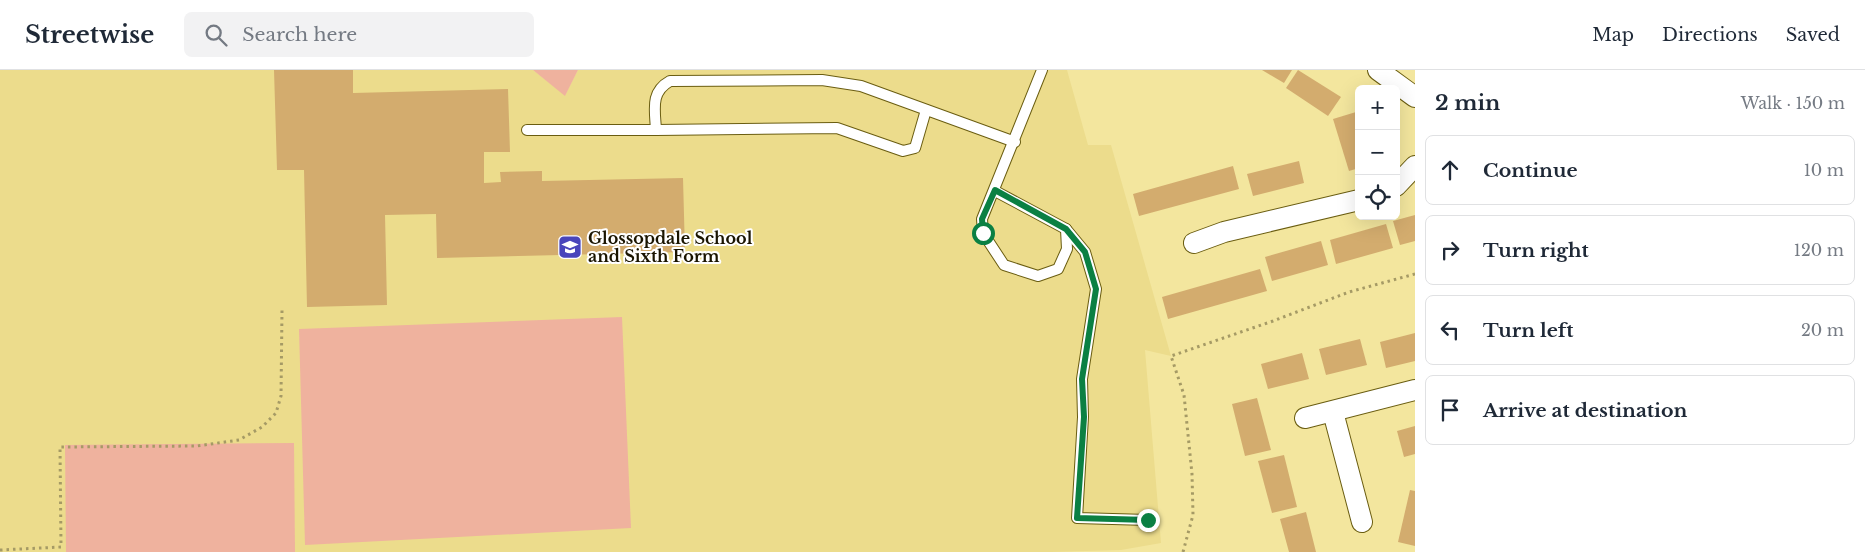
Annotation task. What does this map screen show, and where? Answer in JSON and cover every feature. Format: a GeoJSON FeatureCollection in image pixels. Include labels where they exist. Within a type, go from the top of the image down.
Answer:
{"type":"FeatureCollection","features":[{"type":"Feature","properties":{"kind":"street"},"geometry":{"type":"LineString","coordinates":[[1378,70],[1415,97]]}},
{"type":"Feature","properties":{"kind":"street"},"geometry":{"type":"LineString","coordinates":[[1400,182],[1415,166]]}},
{"type":"Feature","properties":{"kind":"street"},"geometry":{"type":"LineString","coordinates":[[1194,243],[1224,232],[1355,201]]}},
{"type":"Feature","properties":{"kind":"street"},"geometry":{"type":"LineString","coordinates":[[1305,418],[1415,390]]}},
{"type":"Feature","properties":{"kind":"street"},"geometry":{"type":"LineString","coordinates":[[1333,412],[1362,522]]}},
{"type":"Feature","properties":{"kind":"lane"},"geometry":{"type":"LineString","coordinates":[[1042,70],[982,219],[983,233],[1004,265],[1038,276],[1058,269],[1067,250],[1066,229]]}},
{"type":"Feature","properties":{"kind":"lane"},"geometry":{"type":"LineString","coordinates":[[656,130],[655,98],[660,87],[670,81],[822,80],[861,86],[1014,142]]}},
{"type":"Feature","properties":{"kind":"lane"},"geometry":{"type":"LineString","coordinates":[[527,130],[837,128],[903,151],[914,148],[926,110]]}},
{"type":"Feature","properties":{"kind":"lane"},"geometry":{"type":"LineString","coordinates":[[995,190],[1066,229],[1085,252],[1096,289],[1082,379],[1084,417],[1077,518],[1148,520]]}},
{"type":"Feature","properties":{"kind":"path"},"geometry":{"type":"LineString","coordinates":[[1182,552],[1193,515],[1192,474],[1184,395],[1171,356],[1273,321],[1349,292],[1415,274]]}},
{"type":"Feature","properties":{"kind":"path"},"geometry":{"type":"LineString","coordinates":[[0,550],[61,546],[60,448],[197,446],[239,440],[262,427],[276,413],[281,396],[282,310]]}},
{"type":"Feature","properties":{"kind":"shaded area","name":"Glossopdale School and Sixth Form"},"geometry":{"type":"Polygon","coordinates":[[[0,70],[533,70],[565,95],[578,70],[1067,70],[1088,145],[1111,145],[1171,356],[1145,350],[1161,543],[1121,550],[1051,552],[0,552],[0,70]]]}},
{"type":"Feature","properties":{"kind":"shaded area"},"geometry":{"type":"Polygon","coordinates":[[[533,70],[578,70],[565,96],[533,70]]]}},
{"type":"Feature","properties":{"kind":"shaded area"},"geometry":{"type":"Polygon","coordinates":[[[622,317],[631,528],[305,545],[299,329],[622,317]]]}},
{"type":"Feature","properties":{"kind":"shaded area"},"geometry":{"type":"Polygon","coordinates":[[[294,443],[295,552],[66,552],[65,445],[294,443]]]}},
{"type":"Feature","properties":{"kind":"building"},"geometry":{"type":"Polygon","coordinates":[[[274,70],[353,70],[353,93],[508,89],[510,152],[484,152],[484,183],[501,182],[500,172],[542,171],[542,181],[683,178],[685,252],[437,258],[436,214],[385,215],[387,305],[307,307],[304,170],[277,170],[274,70]]]}},
{"type":"Feature","properties":{"kind":"building"},"geometry":{"type":"Polygon","coordinates":[[[1262,70],[1292,70],[1284,83],[1262,70]]]}},
{"type":"Feature","properties":{"kind":"building"},"geometry":{"type":"Polygon","coordinates":[[[1298,70],[1341,97],[1328,116],[1286,88],[1298,70]]]}},
{"type":"Feature","properties":{"kind":"building"},"geometry":{"type":"Polygon","coordinates":[[[1355,112],[1355,169],[1349,171],[1333,119],[1355,112]]]}},
{"type":"Feature","properties":{"kind":"building"},"geometry":{"type":"Polygon","coordinates":[[[1299,161],[1304,183],[1253,196],[1247,174],[1299,161]]]}},
{"type":"Feature","properties":{"kind":"building"},"geometry":{"type":"Polygon","coordinates":[[[1233,166],[1239,189],[1139,216],[1133,194],[1233,166]]]}},
{"type":"Feature","properties":{"kind":"building"},"geometry":{"type":"Polygon","coordinates":[[[1415,215],[1415,241],[1400,245],[1393,221],[1415,215]]]}},
{"type":"Feature","properties":{"kind":"building"},"geometry":{"type":"Polygon","coordinates":[[[1386,224],[1393,248],[1336,264],[1330,240],[1386,224]]]}},
{"type":"Feature","properties":{"kind":"building"},"geometry":{"type":"Polygon","coordinates":[[[1321,241],[1328,265],[1272,281],[1265,257],[1321,241]]]}},
{"type":"Feature","properties":{"kind":"building"},"geometry":{"type":"Polygon","coordinates":[[[1260,269],[1267,291],[1168,319],[1162,297],[1260,269]]]}},
{"type":"Feature","properties":{"kind":"building"},"geometry":{"type":"Polygon","coordinates":[[[1415,333],[1415,361],[1386,368],[1380,342],[1415,333]]]}},
{"type":"Feature","properties":{"kind":"building"},"geometry":{"type":"Polygon","coordinates":[[[1360,339],[1367,365],[1326,375],[1319,349],[1360,339]]]}},
{"type":"Feature","properties":{"kind":"building"},"geometry":{"type":"Polygon","coordinates":[[[1302,353],[1309,379],[1268,389],[1261,364],[1302,353]]]}},
{"type":"Feature","properties":{"kind":"building"},"geometry":{"type":"Polygon","coordinates":[[[1257,398],[1271,450],[1245,456],[1232,404],[1257,398]]]}},
{"type":"Feature","properties":{"kind":"building"},"geometry":{"type":"Polygon","coordinates":[[[1415,426],[1415,454],[1404,457],[1397,431],[1415,426]]]}},
{"type":"Feature","properties":{"kind":"building"},"geometry":{"type":"Polygon","coordinates":[[[1284,455],[1297,507],[1272,513],[1258,461],[1284,455]]]}},
{"type":"Feature","properties":{"kind":"building"},"geometry":{"type":"Polygon","coordinates":[[[1410,490],[1415,491],[1415,546],[1398,542],[1410,490]]]}},
{"type":"Feature","properties":{"kind":"building"},"geometry":{"type":"Polygon","coordinates":[[[1306,512],[1316,552],[1289,552],[1280,519],[1306,512]]]}},
{"type":"Feature","properties":{"kind":"place","name":"Glossopdale School and Sixth Form"},"geometry":{"type":"Point","coordinates":[570,247]}},
{"type":"Feature","properties":{"kind":"route"},"geometry":{"type":"LineString","coordinates":[[983,233],[982,219],[995,190],[1066,229],[1085,252],[1096,289],[1082,379],[1084,417],[1077,518],[1148,520]]}}]}
